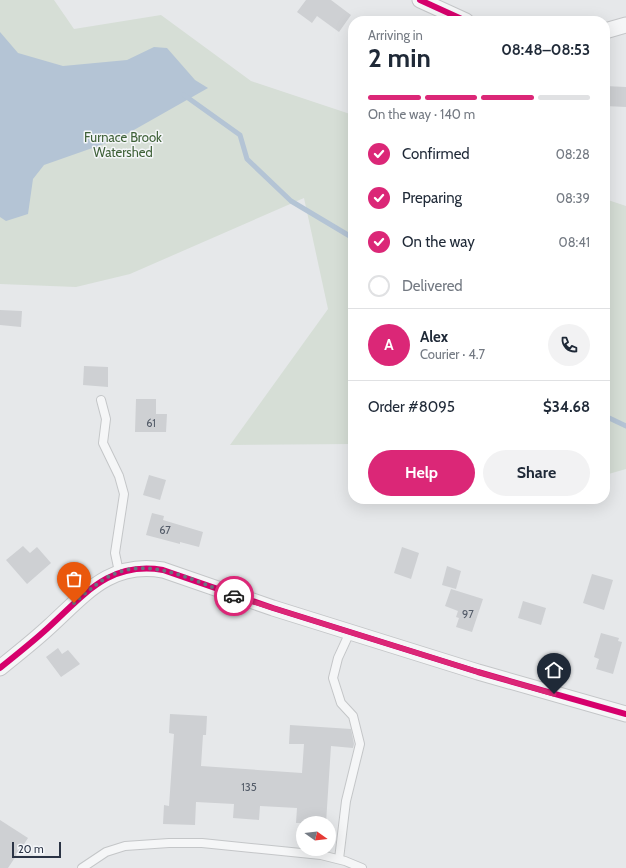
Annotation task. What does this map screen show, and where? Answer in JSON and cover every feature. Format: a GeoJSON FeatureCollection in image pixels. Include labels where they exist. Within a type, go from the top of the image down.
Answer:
{"type":"FeatureCollection","features":[{"type":"Feature","properties":{"kind":"street"},"geometry":{"type":"LineString","coordinates":[[420,0],[455,16]]}},
{"type":"Feature","properties":{"kind":"street"},"geometry":{"type":"LineString","coordinates":[[610,29],[626,25]]}},
{"type":"Feature","properties":{"kind":"street"},"geometry":{"type":"LineString","coordinates":[[0,668],[88,592],[108,577],[119,572],[140,568],[150,568],[163,570],[238,597],[478,672],[626,714]]}},
{"type":"Feature","properties":{"kind":"lane"},"geometry":{"type":"LineString","coordinates":[[101,400],[106,419],[103,443],[119,476],[124,494],[115,553],[119,572]]}},
{"type":"Feature","properties":{"kind":"lane"},"geometry":{"type":"LineString","coordinates":[[339,859],[346,801],[360,744],[353,716],[341,703],[334,678],[338,658],[350,632]]}},
{"type":"Feature","properties":{"kind":"lane"},"geometry":{"type":"LineString","coordinates":[[82,868],[106,852],[125,846],[169,843],[202,843],[321,855],[339,859],[362,868]]}},
{"type":"Feature","properties":{"kind":"green space","name":"Furnace Brook Watershed"},"geometry":{"type":"Polygon","coordinates":[[[0,0],[54,0],[74,29],[161,15],[251,81],[348,113],[348,444],[230,445],[328,309],[304,198],[130,274],[76,287],[0,284],[0,0]]]}},
{"type":"Feature","properties":{"kind":"green space"},"geometry":{"type":"Polygon","coordinates":[[[610,201],[626,206],[626,469],[610,474],[610,201]]]}},
{"type":"Feature","properties":{"kind":"water"},"geometry":{"type":"Polygon","coordinates":[[[0,32],[18,53],[63,66],[127,60],[154,47],[167,48],[195,80],[208,88],[118,139],[44,165],[33,179],[28,214],[6,221],[0,217],[0,32]]]}},
{"type":"Feature","properties":{"kind":"building"},"geometry":{"type":"Polygon","coordinates":[[[306,0],[331,0],[351,15],[348,16],[348,19],[339,32],[317,16],[312,23],[297,12],[306,0]]]}},
{"type":"Feature","properties":{"kind":"building"},"geometry":{"type":"Polygon","coordinates":[[[610,86],[626,87],[626,107],[610,106],[610,86]]]}},
{"type":"Feature","properties":{"kind":"building"},"geometry":{"type":"Polygon","coordinates":[[[0,310],[22,311],[21,327],[0,325],[0,310]]]}},
{"type":"Feature","properties":{"kind":"building"},"geometry":{"type":"Polygon","coordinates":[[[84,366],[108,367],[108,387],[83,385],[84,366]]]}},
{"type":"Feature","properties":{"kind":"building"},"geometry":{"type":"Polygon","coordinates":[[[136,399],[156,399],[156,414],[167,414],[166,432],[135,432],[136,399]]]}},
{"type":"Feature","properties":{"kind":"building"},"geometry":{"type":"Polygon","coordinates":[[[149,475],[166,480],[160,500],[143,495],[149,475]]]}},
{"type":"Feature","properties":{"kind":"building"},"geometry":{"type":"Polygon","coordinates":[[[152,513],[164,516],[163,520],[203,532],[199,547],[180,542],[180,544],[146,535],[152,513]]]}},
{"type":"Feature","properties":{"kind":"building"},"geometry":{"type":"Polygon","coordinates":[[[23,546],[30,553],[37,547],[51,563],[27,584],[6,560],[23,546]]]}},
{"type":"Feature","properties":{"kind":"building"},"geometry":{"type":"Polygon","coordinates":[[[402,547],[419,553],[411,579],[394,573],[402,547]]]}},
{"type":"Feature","properties":{"kind":"building"},"geometry":{"type":"Polygon","coordinates":[[[447,566],[461,571],[456,589],[442,585],[447,566]]]}},
{"type":"Feature","properties":{"kind":"building"},"geometry":{"type":"Polygon","coordinates":[[[592,574],[613,580],[604,610],[583,603],[592,574]]]}},
{"type":"Feature","properties":{"kind":"building"},"geometry":{"type":"Polygon","coordinates":[[[451,589],[483,599],[472,632],[456,627],[459,618],[456,617],[458,611],[445,606],[451,589]]]}},
{"type":"Feature","properties":{"kind":"building"},"geometry":{"type":"Polygon","coordinates":[[[523,601],[546,608],[541,625],[518,618],[523,601]]]}},
{"type":"Feature","properties":{"kind":"building"},"geometry":{"type":"Polygon","coordinates":[[[601,633],[619,638],[618,641],[622,642],[613,674],[596,669],[599,659],[594,657],[601,633]]]}},
{"type":"Feature","properties":{"kind":"building"},"geometry":{"type":"Polygon","coordinates":[[[58,648],[62,654],[68,650],[80,664],[61,677],[46,657],[58,648]]]}},
{"type":"Feature","properties":{"kind":"building"},"geometry":{"type":"Polygon","coordinates":[[[170,714],[207,716],[206,735],[203,735],[201,766],[302,773],[304,744],[289,744],[290,725],[351,729],[354,744],[353,748],[331,746],[326,816],[296,816],[297,808],[260,806],[259,820],[233,818],[234,804],[196,802],[195,825],[163,824],[164,805],[169,806],[174,734],[169,733],[170,714]]]}},
{"type":"Feature","properties":{"kind":"building"},"geometry":{"type":"Polygon","coordinates":[[[0,820],[28,838],[8,868],[0,868],[0,820]]]}},
{"type":"Feature","properties":{"kind":"waterway"},"geometry":{"type":"LineString","coordinates":[[184,95],[240,135],[247,159],[291,201],[348,235]]}},
{"type":"Feature","properties":{"kind":"waterway"},"geometry":{"type":"LineString","coordinates":[[610,418],[626,426]]}},
{"type":"Feature","properties":{"kind":"cycle path"},"geometry":{"type":"LineString","coordinates":[[420,0],[455,16]]}},
{"type":"Feature","properties":{"kind":"cycle path"},"geometry":{"type":"LineString","coordinates":[[0,668],[38,637],[87,592],[113,575],[128,570],[163,570],[273,608],[478,672],[626,714]]}},
{"type":"Feature","properties":{"kind":"way so far"},"geometry":{"type":"LineString","coordinates":[[74,603],[108,577],[129,569],[140,568],[163,570],[234,596]]}},
{"type":"Feature","properties":{"kind":"route"},"geometry":{"type":"LineString","coordinates":[[234,596],[478,672],[554,694]]}}]}
